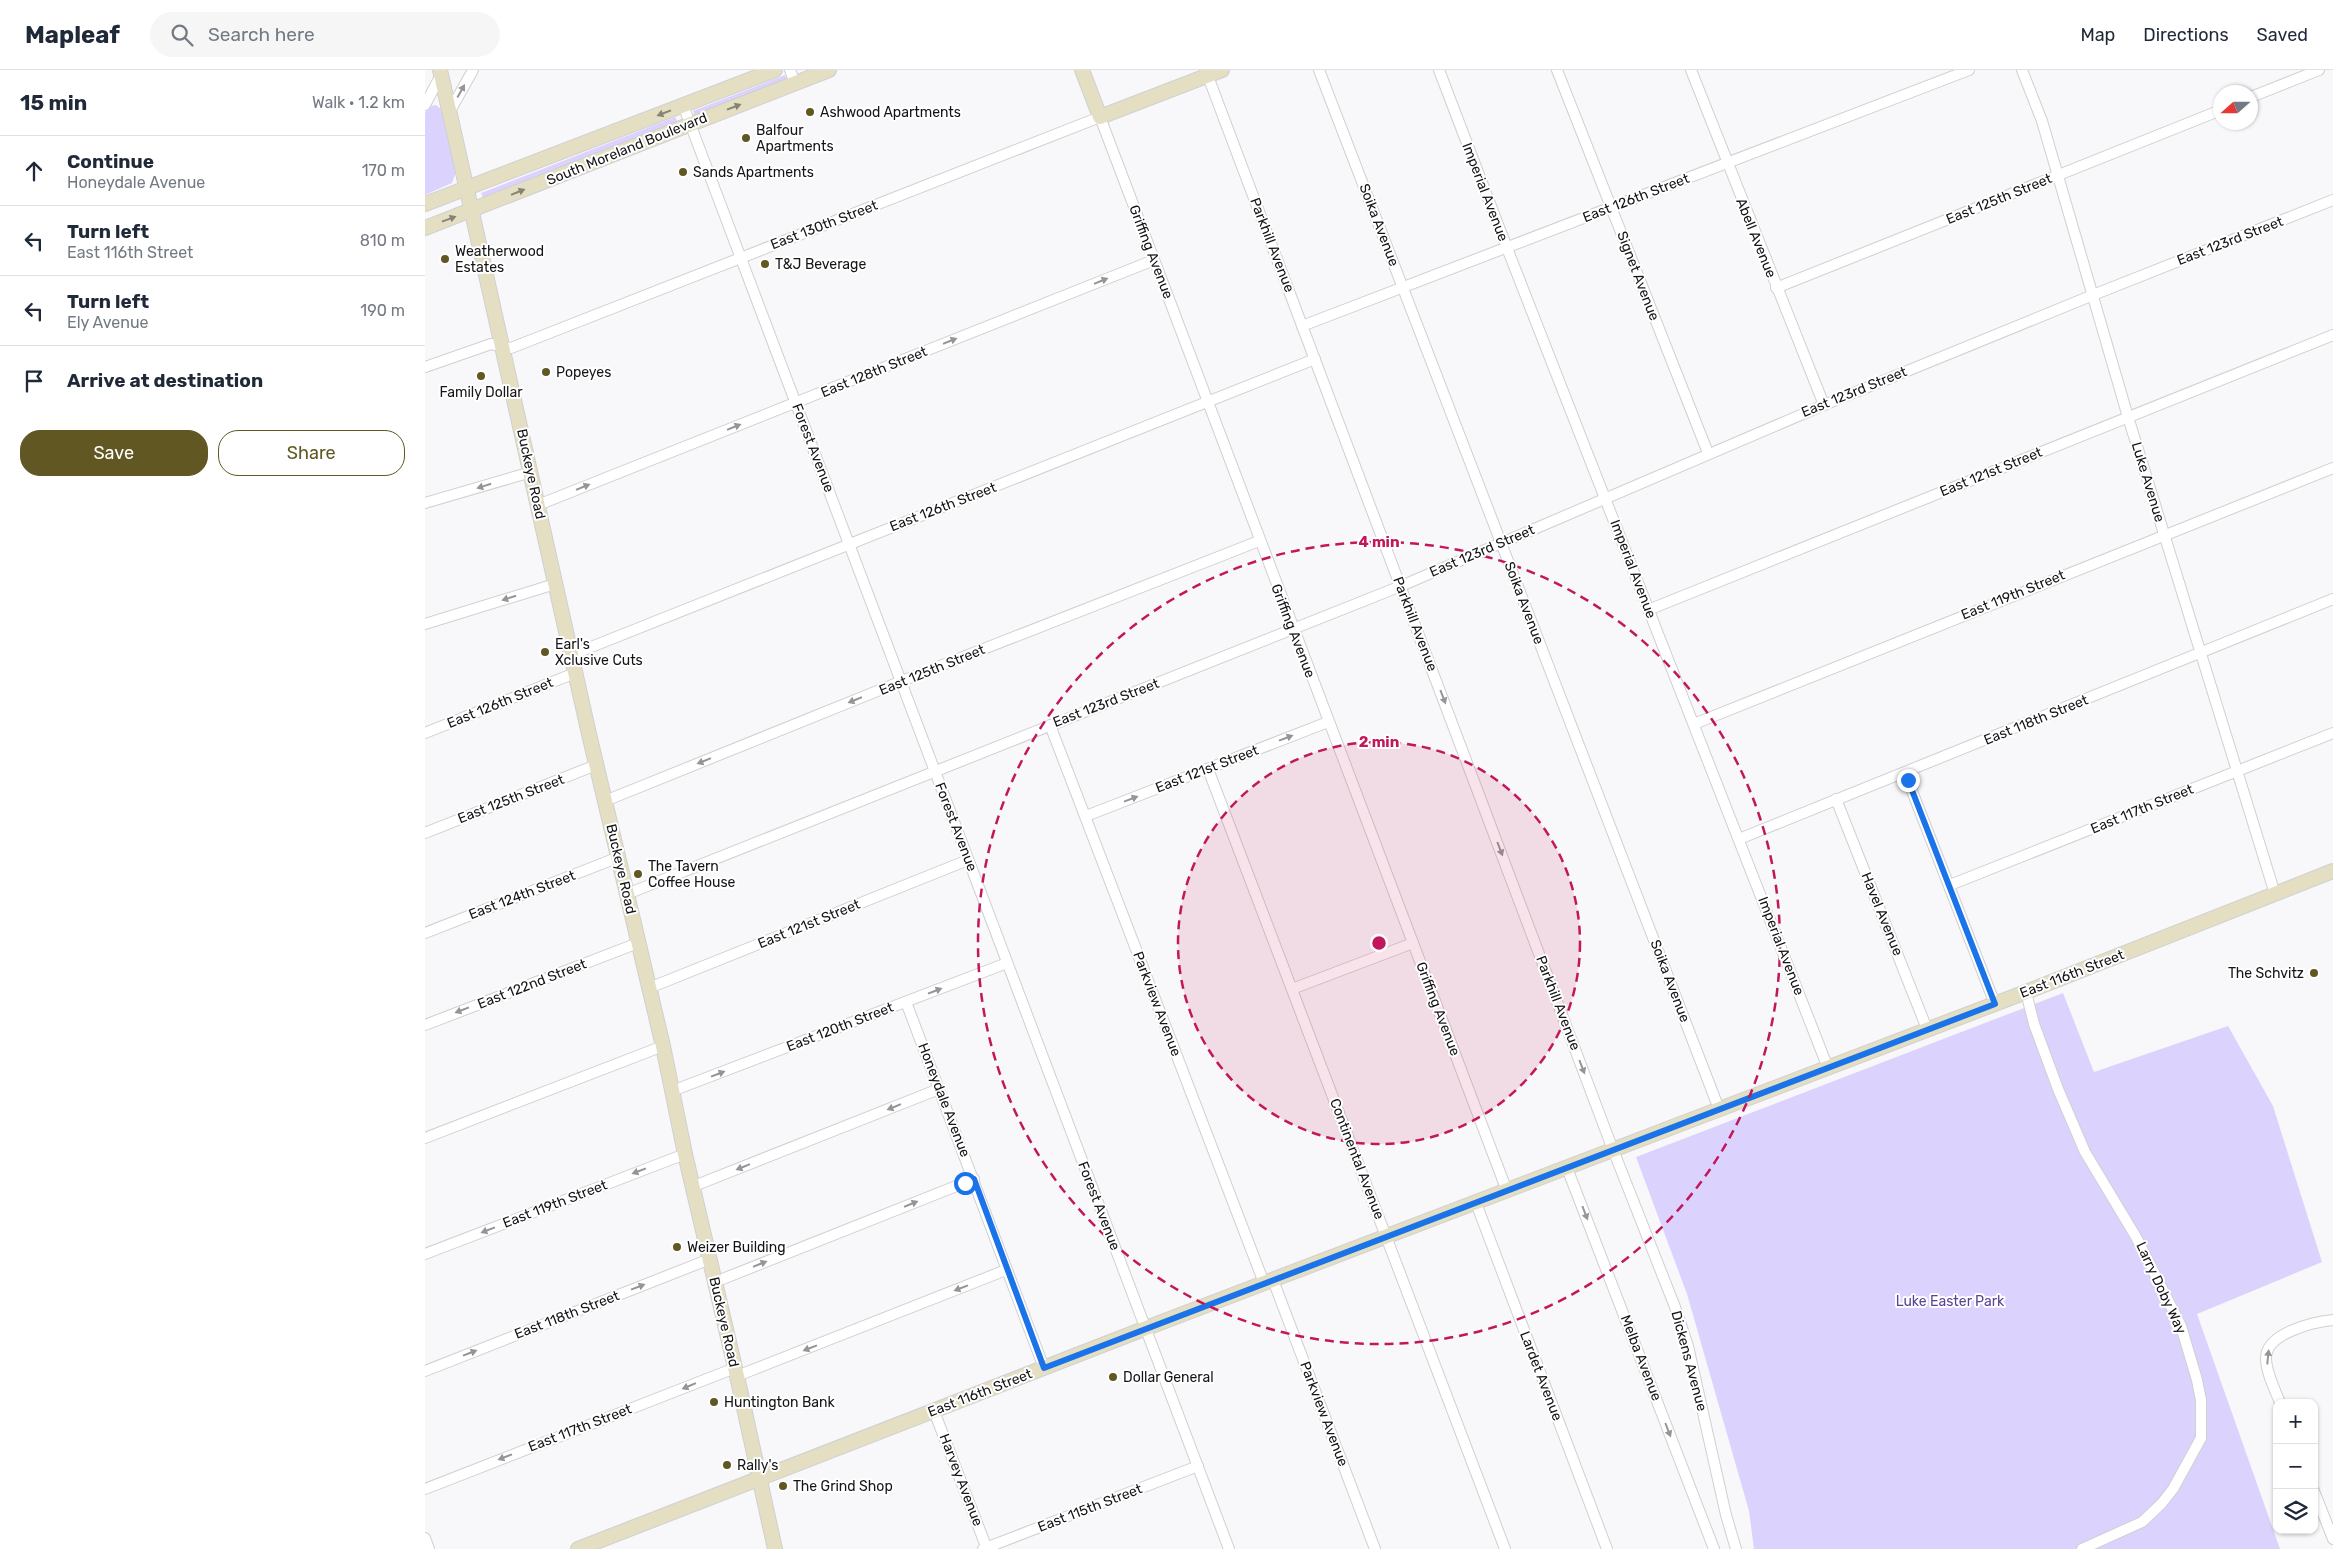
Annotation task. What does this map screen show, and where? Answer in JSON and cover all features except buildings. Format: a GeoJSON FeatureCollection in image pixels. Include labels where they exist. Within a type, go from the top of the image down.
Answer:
{"type":"FeatureCollection","features":[{"type":"Feature","properties":{"kind":"street"},"geometry":{"type":"LineString","coordinates":[[450,111],[473,70]]}},
{"type":"Feature","properties":{"kind":"street","name":"South Moreland Boulevard"},"geometry":{"type":"LineString","coordinates":[[425,204],[775,70]]}},
{"type":"Feature","properties":{"kind":"street","name":"South Moreland Boulevard"},"geometry":{"type":"LineString","coordinates":[[425,228],[473,211],[690,124],[793,77],[829,70]]}},
{"type":"Feature","properties":{"kind":"street","name":"Griffing Avenue"},"geometry":{"type":"LineString","coordinates":[[1082,70],[1507,1191]]}},
{"type":"Feature","properties":{"kind":"street","name":"East 130th Street"},"geometry":{"type":"LineString","coordinates":[[425,367],[491,344],[511,348],[1100,117],[1206,73],[1222,70]]}},
{"type":"Feature","properties":{"kind":"street","name":"Soika Avenue"},"geometry":{"type":"LineString","coordinates":[[1319,70],[1719,1109]]}},
{"type":"Feature","properties":{"kind":"street","name":"Imperial Avenue"},"geometry":{"type":"LineString","coordinates":[[1439,70],[1828,1068]]}},
{"type":"Feature","properties":{"kind":"street","name":"Signet Avenue"},"geometry":{"type":"LineString","coordinates":[[1557,70],[1708,454]]}},
{"type":"Feature","properties":{"kind":"street","name":"Abell Avenue"},"geometry":{"type":"LineString","coordinates":[[1691,70],[1824,405]]}},
{"type":"Feature","properties":{"kind":"street","name":"East 126th Street"},"geometry":{"type":"LineString","coordinates":[[1302,326],[1402,286],[1507,248],[1969,70]]}},
{"type":"Feature","properties":{"kind":"street","name":"Luke Avenue"},"geometry":{"type":"LineString","coordinates":[[2022,70],[2042,121],[2128,417],[2275,894]]}},
{"type":"Feature","properties":{"kind":"street"},"geometry":{"type":"LineString","coordinates":[[2258,95],[2319,70]]}},
{"type":"Feature","properties":{"kind":"street"},"geometry":{"type":"LineString","coordinates":[[425,105],[442,72]]}},
{"type":"Feature","properties":{"kind":"street","name":"Buckeye Road"},"geometry":{"type":"LineString","coordinates":[[442,72],[575,673],[663,1046],[685,1154],[694,1186],[775,1549]]}},
{"type":"Feature","properties":{"kind":"street","name":"Parkhill Avenue"},"geometry":{"type":"LineString","coordinates":[[1206,73],[1614,1150]]}},
{"type":"Feature","properties":{"kind":"street","name":"Forest Avenue"},"geometry":{"type":"LineString","coordinates":[[683,105],[1229,1549]]}},
{"type":"Feature","properties":{"kind":"street","name":"East 125th Street"},"geometry":{"type":"LineString","coordinates":[[1776,288],[2213,113]]}},
{"type":"Feature","properties":{"kind":"street","name":"East 123rd Street"},"geometry":{"type":"LineString","coordinates":[[627,894],[1401,586],[1605,497],[1824,405],[2092,295],[2333,200]]}},
{"type":"Feature","properties":{"kind":"street","name":"East 128th Street"},"geometry":{"type":"LineString","coordinates":[[538,505],[1154,260]]}},
{"type":"Feature","properties":{"kind":"street","name":"East 121st Street"},"geometry":{"type":"LineString","coordinates":[[1648,610],[2333,335]]}},
{"type":"Feature","properties":{"kind":"street","name":"East 126th Street"},"geometry":{"type":"LineString","coordinates":[[571,655],[1315,359]]}},
{"type":"Feature","properties":{"kind":"street","name":"East 119th Street"},"geometry":{"type":"LineString","coordinates":[[1694,724],[2333,468]]}},
{"type":"Feature","properties":{"kind":"street"},"geometry":{"type":"LineString","coordinates":[[425,503],[531,472]]}},
{"type":"Feature","properties":{"kind":"street","name":"East 125th Street"},"geometry":{"type":"LineString","coordinates":[[605,801],[900,682],[1259,541]]}},
{"type":"Feature","properties":{"kind":"street"},"geometry":{"type":"LineString","coordinates":[[425,624],[555,584]]}},
{"type":"Feature","properties":{"kind":"street","name":"East 118th Street"},"geometry":{"type":"LineString","coordinates":[[1739,839],[2333,599]]}},
{"type":"Feature","properties":{"kind":"street","name":"East 126th Street"},"geometry":{"type":"LineString","coordinates":[[425,733],[575,673]]}},
{"type":"Feature","properties":{"kind":"street","name":"East 121st Street"},"geometry":{"type":"LineString","coordinates":[[1086,816],[1328,722]]}},
{"type":"Feature","properties":{"kind":"street","name":"Parkview Avenue"},"geometry":{"type":"LineString","coordinates":[[1051,725],[1268,1281],[1375,1549]]}},
{"type":"Feature","properties":{"kind":"street","name":"East 117th Street"},"geometry":{"type":"LineString","coordinates":[[1950,885],[2333,733]]}},
{"type":"Feature","properties":{"kind":"street","name":"East 125th Street"},"geometry":{"type":"LineString","coordinates":[[425,832],[596,766]]}},
{"type":"Feature","properties":{"kind":"street","name":"Continental Avenue"},"geometry":{"type":"LineString","coordinates":[[1208,769],[1505,1549]]}},
{"type":"Feature","properties":{"kind":"street"},"geometry":{"type":"LineString","coordinates":[[1905,773],[1995,1004]]}},
{"type":"Feature","properties":{"kind":"street","name":"Havel Avenue"},"geometry":{"type":"LineString","coordinates":[[1836,799],[1927,1029]]}},
{"type":"Feature","properties":{"kind":"street","name":"East 124th Street"},"geometry":{"type":"LineString","coordinates":[[425,933],[619,857]]}},
{"type":"Feature","properties":{"kind":"street","name":"East 121st Street"},"geometry":{"type":"LineString","coordinates":[[649,988],[968,860]]}},
{"type":"Feature","properties":{"kind":"street","name":"East 116th Street"},"geometry":{"type":"LineString","coordinates":[[578,1549],[1268,1281],[1995,1004],[2333,871]]}},
{"type":"Feature","properties":{"kind":"street","name":"East 122nd Street"},"geometry":{"type":"LineString","coordinates":[[425,1025],[638,943]]}},
{"type":"Feature","properties":{"kind":"street"},"geometry":{"type":"LineString","coordinates":[[1292,989],[1413,943]]}},
{"type":"Feature","properties":{"kind":"street","name":"East 120th Street"},"geometry":{"type":"LineString","coordinates":[[672,1091],[1007,963]]}},
{"type":"Feature","properties":{"kind":"street","name":"Larry Doby Way"},"geometry":{"type":"LineString","coordinates":[[2026,992],[2034,1024],[2085,1152],[2136,1237],[2181,1326],[2201,1400],[2201,1438],[2173,1488],[2162,1503],[2142,1522],[2082,1549]]}},
{"type":"Feature","properties":{"kind":"street","name":"Honeydale Avenue"},"geometry":{"type":"LineString","coordinates":[[906,1002],[1044,1368]]}},
{"type":"Feature","properties":{"kind":"street"},"geometry":{"type":"LineString","coordinates":[[425,1138],[663,1046]]}},
{"type":"Feature","properties":{"kind":"street"},"geometry":{"type":"LineString","coordinates":[[694,1186],[939,1089]]}},
{"type":"Feature","properties":{"kind":"street","name":"Dickens Avenue"},"geometry":{"type":"LineString","coordinates":[[1614,1150],[1675,1307],[1688,1346],[1726,1515],[1737,1549]]}},
{"type":"Feature","properties":{"kind":"street","name":"East 119th Street"},"geometry":{"type":"LineString","coordinates":[[425,1254],[685,1154]]}},
{"type":"Feature","properties":{"kind":"street","name":"Melba Avenue"},"geometry":{"type":"LineString","coordinates":[[1567,1168],[1714,1549]]}},
{"type":"Feature","properties":{"kind":"street"},"geometry":{"type":"LineString","coordinates":[[715,1282],[974,1179]]}},
{"type":"Feature","properties":{"kind":"street","name":"Lardet Avenue"},"geometry":{"type":"LineString","coordinates":[[1475,1203],[1607,1549]]}},
{"type":"Feature","properties":{"kind":"street","name":"East 118th Street"},"geometry":{"type":"LineString","coordinates":[[425,1370],[710,1259]]}},
{"type":"Feature","properties":{"kind":"street","name":"East 117th Street"},"geometry":{"type":"LineString","coordinates":[[425,1489],[1006,1270]]}},
{"type":"Feature","properties":{"kind":"street"},"geometry":{"type":"LineString","coordinates":[[2279,1399],[2267,1368],[2266,1356],[2274,1340],[2288,1332],[2333,1320]]}},
{"type":"Feature","properties":{"kind":"street","name":"Harvey Avenue"},"geometry":{"type":"LineString","coordinates":[[934,1411],[986,1548]]}},
{"type":"Feature","properties":{"kind":"street","name":"East 115th Street"},"geometry":{"type":"LineString","coordinates":[[986,1548],[1198,1466]]}},
{"type":"Feature","properties":{"kind":"street"},"geometry":{"type":"LineString","coordinates":[[2318,1501],[2333,1539]]}},
{"type":"Feature","properties":{"kind":"street"},"geometry":{"type":"LineString","coordinates":[[425,1538],[429,1549]]}},
{"type":"Feature","properties":{"kind":"green space"},"geometry":{"type":"Polygon","coordinates":[[[785,75],[787,80],[695,116],[693,111],[785,75]]]}},
{"type":"Feature","properties":{"kind":"green space"},"geometry":{"type":"Polygon","coordinates":[[[436,105],[442,110],[456,172],[452,183],[425,195],[425,113],[431,106],[436,105]]]}},
{"type":"Feature","properties":{"kind":"green space"},"geometry":{"type":"Polygon","coordinates":[[[675,117],[678,122],[483,198],[481,193],[675,117]]]}},
{"type":"Feature","properties":{"kind":"green space","name":"Luke Easter Park"},"geometry":{"type":"Polygon","coordinates":[[[2063,993],[2094,1072],[2228,1026],[2273,1106],[2322,1262],[2197,1314],[2273,1529],[2273,1534],[2275,1534],[2280,1549],[1754,1549],[1749,1511],[1687,1294],[1636,1157],[2063,993]]]}},
{"type":"Feature","properties":{"kind":"place","name":"Ashwood Apartments"},"geometry":{"type":"Point","coordinates":[810,112]}},
{"type":"Feature","properties":{"kind":"place","name":"Balfour Apartments"},"geometry":{"type":"Point","coordinates":[746,138]}},
{"type":"Feature","properties":{"kind":"place","name":"Sands Apartments"},"geometry":{"type":"Point","coordinates":[683,172]}},
{"type":"Feature","properties":{"kind":"place","name":"Weatherwood Estates"},"geometry":{"type":"Point","coordinates":[445,259]}},
{"type":"Feature","properties":{"kind":"place","name":"T&J Beverage"},"geometry":{"type":"Point","coordinates":[765,264]}},
{"type":"Feature","properties":{"kind":"place","name":"Popeyes"},"geometry":{"type":"Point","coordinates":[546,372]}},
{"type":"Feature","properties":{"kind":"place","name":"Family Dollar"},"geometry":{"type":"Point","coordinates":[481,376]}},
{"type":"Feature","properties":{"kind":"place","name":"Earl's Xclusive Cuts"},"geometry":{"type":"Point","coordinates":[545,652]}},
{"type":"Feature","properties":{"kind":"place","name":"The Tavern Coffee House"},"geometry":{"type":"Point","coordinates":[638,874]}},
{"type":"Feature","properties":{"kind":"place","name":"The Schvitz"},"geometry":{"type":"Point","coordinates":[2314,973]}},
{"type":"Feature","properties":{"kind":"place","name":"Weizer Building"},"geometry":{"type":"Point","coordinates":[677,1247]}},
{"type":"Feature","properties":{"kind":"place","name":"Dollar General"},"geometry":{"type":"Point","coordinates":[1113,1377]}},
{"type":"Feature","properties":{"kind":"place","name":"Huntington Bank"},"geometry":{"type":"Point","coordinates":[714,1402]}},
{"type":"Feature","properties":{"kind":"place","name":"Rally's"},"geometry":{"type":"Point","coordinates":[727,1465]}},
{"type":"Feature","properties":{"kind":"place","name":"The Grind Shop"},"geometry":{"type":"Point","coordinates":[783,1486]}},
{"type":"Feature","properties":{"kind":"route"},"geometry":{"type":"LineString","coordinates":[[965,1183],[974,1179],[1006,1270],[1044,1368],[1995,1004],[1908,780]]}}]}
